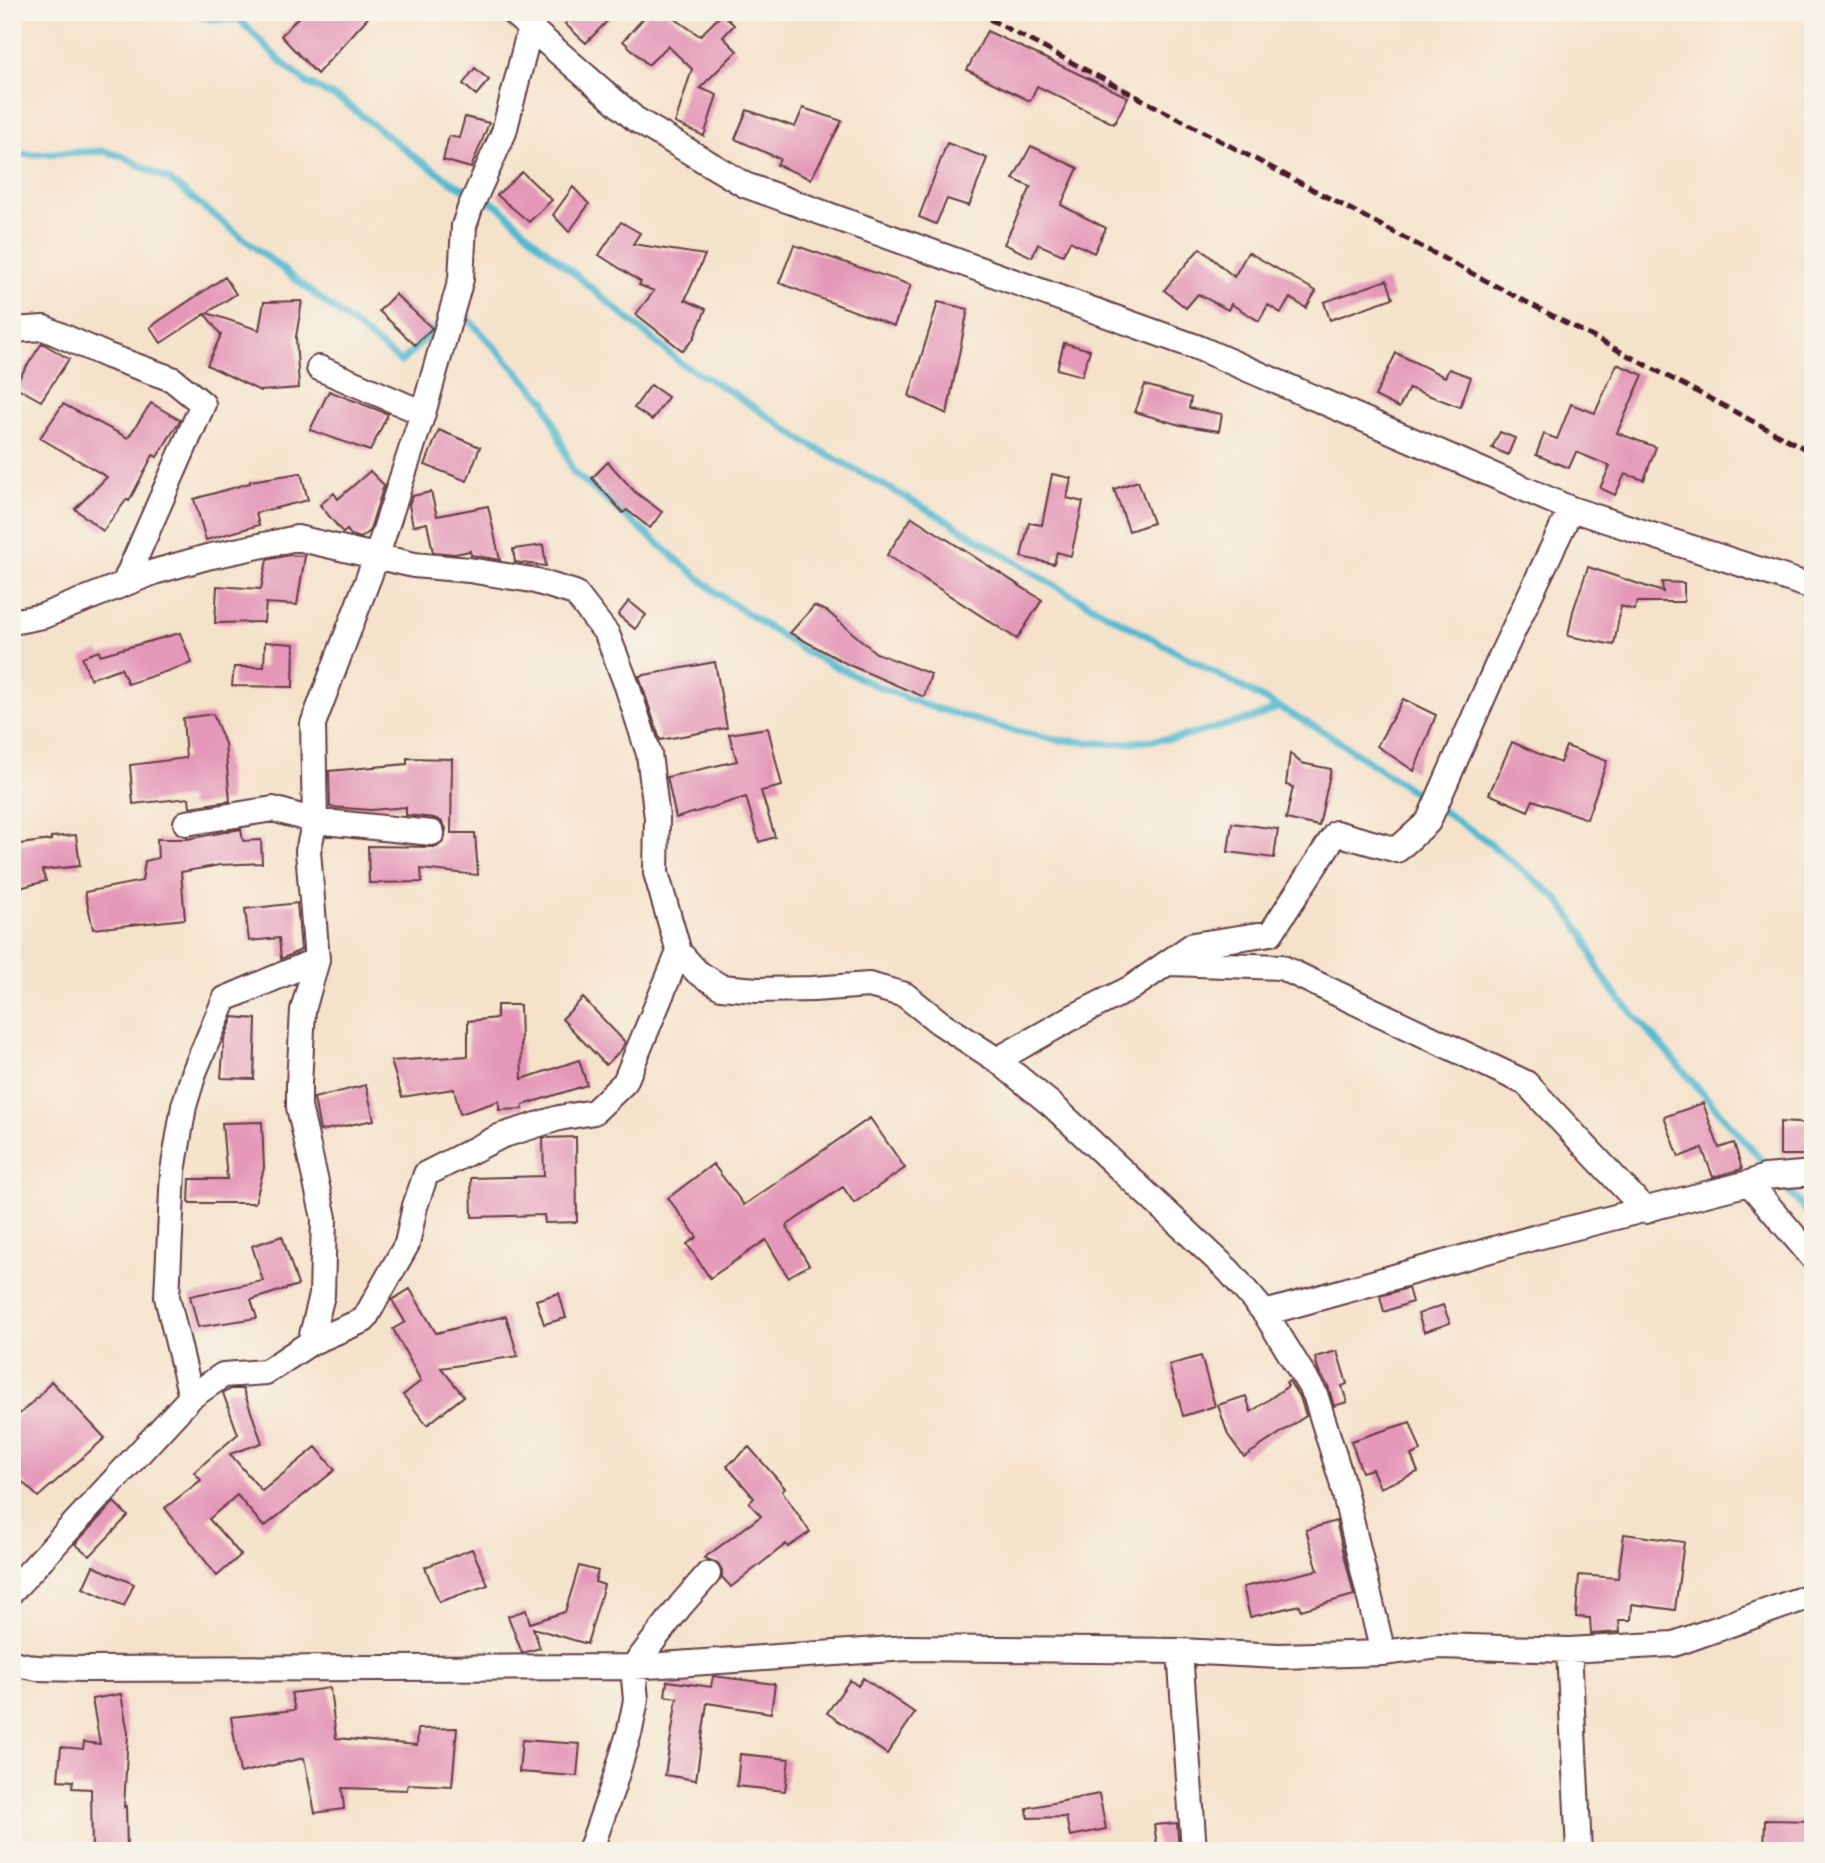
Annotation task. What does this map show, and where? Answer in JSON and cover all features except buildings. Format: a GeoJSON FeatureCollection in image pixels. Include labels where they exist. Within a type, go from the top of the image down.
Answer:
{"type":"FeatureCollection","features":[{"type":"Feature","properties":{"kind":"street"},"geometry":{"type":"LineString","coordinates":[[310,1343],[322,1295],[324,1218],[299,1107],[303,1010],[317,960],[308,851],[315,821],[313,724],[376,558],[423,413],[461,279],[464,226],[504,132],[524,19]]}},
{"type":"Feature","properties":{"kind":"street"},"geometry":{"type":"LineString","coordinates":[[524,19],[635,119],[745,185],[1199,348],[1570,509],[1813,587]]}},
{"type":"Feature","properties":{"kind":"street"},"geometry":{"type":"LineString","coordinates":[[12,330],[44,328],[108,356],[172,379],[203,404],[124,584]]}},
{"type":"Feature","properties":{"kind":"street"},"geometry":{"type":"LineString","coordinates":[[319,368],[423,413]]}},
{"type":"Feature","properties":{"kind":"street"},"geometry":{"type":"LineString","coordinates":[[997,1059],[1131,988],[1194,945],[1271,933],[1336,833],[1397,850],[1429,819],[1570,509]]}},
{"type":"Feature","properties":{"kind":"street"},"geometry":{"type":"LineString","coordinates":[[12,622],[43,616],[155,572],[297,538],[376,558],[531,580],[575,593],[607,634],[649,754],[657,818],[656,873],[679,952],[697,972],[721,987],[799,989],[869,985],[905,995],[939,1022],[997,1059],[1052,1105],[1219,1261],[1265,1312],[1315,1394],[1341,1478],[1383,1653]]}},
{"type":"Feature","properties":{"kind":"street"},"geometry":{"type":"LineString","coordinates":[[186,823],[273,809],[315,821],[432,833]]}},
{"type":"Feature","properties":{"kind":"street"},"geometry":{"type":"LineString","coordinates":[[12,1591],[191,1397],[223,1375],[266,1371],[310,1343],[364,1320],[407,1244],[415,1206],[426,1174],[501,1136],[559,1118],[594,1112],[625,1082],[679,952]]}},
{"type":"Feature","properties":{"kind":"street"},"geometry":{"type":"LineString","coordinates":[[191,1397],[167,1297],[173,1171],[184,1106],[195,1070],[225,999],[317,960]]}},
{"type":"Feature","properties":{"kind":"street"},"geometry":{"type":"LineString","coordinates":[[1171,962],[1281,967],[1526,1083],[1646,1211]]}},
{"type":"Feature","properties":{"kind":"street"},"geometry":{"type":"LineString","coordinates":[[1265,1312],[1757,1180],[1806,1174]]}},
{"type":"Feature","properties":{"kind":"street"},"geometry":{"type":"LineString","coordinates":[[1757,1180],[1813,1258]]}},
{"type":"Feature","properties":{"kind":"street"},"geometry":{"type":"LineString","coordinates":[[590,1851],[630,1730],[636,1700],[633,1667],[708,1574]]}},
{"type":"Feature","properties":{"kind":"street"},"geometry":{"type":"LineString","coordinates":[[12,1663],[37,1668],[86,1669],[633,1667],[907,1648],[1180,1651],[1279,1656],[1383,1653],[1440,1646],[1569,1650],[1674,1644],[1813,1595]]}},
{"type":"Feature","properties":{"kind":"street"},"geometry":{"type":"LineString","coordinates":[[1569,1650],[1579,1851]]}},
{"type":"Feature","properties":{"kind":"street"},"geometry":{"type":"LineString","coordinates":[[1180,1651],[1194,1851]]}},
{"type":"Feature","properties":{"kind":"waterway"},"geometry":{"type":"LineString","coordinates":[[190,12],[211,20],[239,19],[279,60],[307,83],[343,101],[412,155],[455,184],[499,206],[538,243],[682,364],[733,393],[807,443],[943,518],[1059,588],[1328,734],[1430,803]]}},
{"type":"Feature","properties":{"kind":"waterway"},"geometry":{"type":"LineString","coordinates":[[12,155],[104,151],[121,156],[169,180],[401,362],[439,325]]}},
{"type":"Feature","properties":{"kind":"waterway"},"geometry":{"type":"LineString","coordinates":[[458,308],[545,401],[573,472],[718,594],[804,651],[872,684],[925,705],[1007,729],[1059,740],[1114,744],[1177,738],[1253,718],[1280,707]]}},
{"type":"Feature","properties":{"kind":"waterway"},"geometry":{"type":"LineString","coordinates":[[1440,809],[1484,839],[1557,898],[1584,935],[1598,969],[1612,990],[1771,1171]]}},
{"type":"Feature","properties":{"kind":"waterway"},"geometry":{"type":"LineString","coordinates":[[1781,1183],[1813,1219]]}},
{"type":"Feature","properties":{"kind":"railway"},"geometry":{"type":"LineString","coordinates":[[976,12],[1813,453]]}}]}
